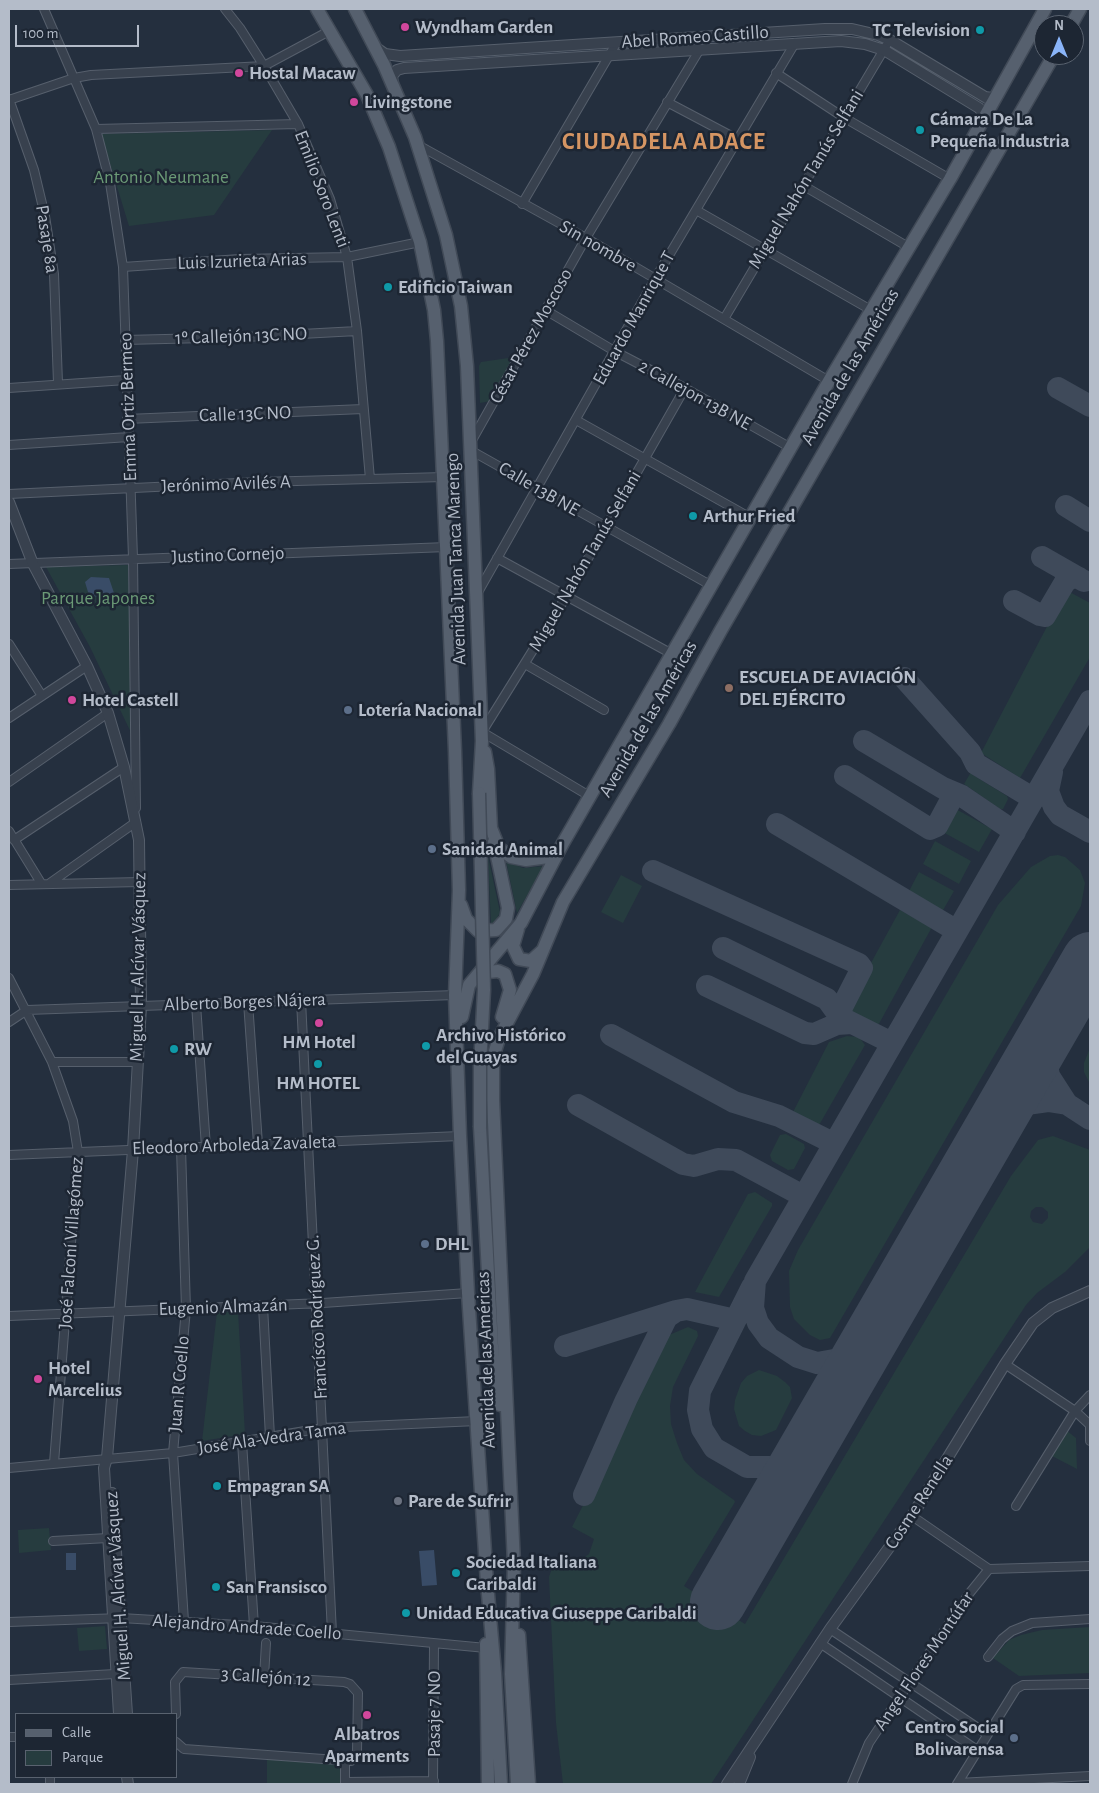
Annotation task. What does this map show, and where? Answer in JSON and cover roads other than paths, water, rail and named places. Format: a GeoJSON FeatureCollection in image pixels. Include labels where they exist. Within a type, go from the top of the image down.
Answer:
{"type":"FeatureCollection","features":[{"type":"Feature","properties":{"kind":"main road","name":"Avenida Juan Tanca Marengo"},"geometry":{"type":"LineString","coordinates":[[317,9],[331,30],[367,95],[389,147],[420,242],[434,310],[447,547],[460,996]]}},
{"type":"Feature","properties":{"kind":"main road","name":"Avenida Juan Tanca Marengo"},"geometry":{"type":"LineString","coordinates":[[355,9],[393,84],[418,145],[446,235],[461,306],[467,366],[482,736],[479,793],[484,981],[480,1066],[480,1127]]}},
{"type":"Feature","properties":{"kind":"main road","name":"Avenida de las Américas"},"geometry":{"type":"LineString","coordinates":[[501,1784],[496,1673],[487,1583],[468,1293],[457,1067],[460,996],[521,923],[563,843],[829,381],[950,179],[1044,9]]}},
{"type":"Feature","properties":{"kind":"main road","name":"Avenida de las Américas"},"geometry":{"type":"LineString","coordinates":[[517,1784],[511,1674],[514,1581],[493,1100],[493,1058],[503,1027],[533,974],[563,902],[669,724],[721,630],[1048,65]]}},
{"type":"Feature","properties":{"kind":"main road"},"geometry":{"type":"LineString","coordinates":[[458,890],[463,913],[475,929],[490,932],[504,924],[508,908],[491,828],[488,769],[482,736]]}},
{"type":"Feature","properties":{"kind":"main road"},"geometry":{"type":"LineString","coordinates":[[491,828],[499,848],[518,859],[534,860],[548,857],[563,843]]}},
{"type":"Feature","properties":{"kind":"main road"},"geometry":{"type":"LineString","coordinates":[[521,923],[514,941],[516,956],[527,962],[536,959],[542,951]]}},
{"type":"Feature","properties":{"kind":"main road"},"geometry":{"type":"LineString","coordinates":[[460,996],[488,972],[502,972],[508,980],[509,996],[496,1038],[493,1058]]}},
{"type":"Feature","properties":{"kind":"main road","name":"Avenida de las Américas"},"geometry":{"type":"LineString","coordinates":[[480,1127],[493,1364],[509,1462]]}},
{"type":"Feature","properties":{"kind":"main road"},"geometry":{"type":"LineString","coordinates":[[486,1230],[497,1188]]}},
{"type":"Feature","properties":{"kind":"main road"},"geometry":{"type":"LineString","coordinates":[[514,1581],[529,1784]]}},
{"type":"Feature","properties":{"kind":"main road"},"geometry":{"type":"LineString","coordinates":[[487,1583],[488,1784]]}},
{"type":"Feature","properties":{"kind":"street","name":"Emma Ortiz Bermeo"},"geometry":{"type":"LineString","coordinates":[[44,9],[96,128],[110,183],[123,267],[133,558],[137,762],[136,820]]}},
{"type":"Feature","properties":{"kind":"street","name":"Emilio Soro Lenti"},"geometry":{"type":"LineString","coordinates":[[224,9],[264,66],[298,124],[330,199],[347,257],[357,331],[370,479]]}},
{"type":"Feature","properties":{"kind":"street","name":"Abel Romeo Castillo"},"geometry":{"type":"LineString","coordinates":[[375,47],[385,54],[396,56],[832,29],[864,31],[890,40],[985,97],[992,98],[998,94]]}},
{"type":"Feature","properties":{"kind":"street"},"geometry":{"type":"LineString","coordinates":[[9,100],[74,78],[91,75],[264,66],[331,30]]}},
{"type":"Feature","properties":{"kind":"street","name":"Miguel Nahón Tanús Selfani"},"geometry":{"type":"LineString","coordinates":[[724,319],[890,40]]}},
{"type":"Feature","properties":{"kind":"street"},"geometry":{"type":"LineString","coordinates":[[522,204],[617,42]]}},
{"type":"Feature","properties":{"kind":"street","name":"Abel Romeo Castillo"},"geometry":{"type":"LineString","coordinates":[[393,84],[392,76],[397,70],[404,68],[795,43],[854,42],[884,50],[980,108],[983,113],[982,121]]}},
{"type":"Feature","properties":{"kind":"street","name":"Eduardo Manrique T"},"geometry":{"type":"LineString","coordinates":[[476,596],[616,352],[655,279],[795,43]]}},
{"type":"Feature","properties":{"kind":"street","name":"César Pérez Moscoso"},"geometry":{"type":"LineString","coordinates":[[470,447],[586,238],[700,49]]}},
{"type":"Feature","properties":{"kind":"street"},"geometry":{"type":"LineString","coordinates":[[776,73],[843,117],[950,179]]}},
{"type":"Feature","properties":{"kind":"street","name":"Pasaje 8a"},"geometry":{"type":"LineString","coordinates":[[9,100],[34,170],[45,216],[54,274],[58,383]]}},
{"type":"Feature","properties":{"kind":"street"},"geometry":{"type":"LineString","coordinates":[[668,102],[737,139]]}},
{"type":"Feature","properties":{"kind":"street"},"geometry":{"type":"LineString","coordinates":[[96,128],[298,124]]}},
{"type":"Feature","properties":{"kind":"street","name":"Sin nombre"},"geometry":{"type":"LineString","coordinates":[[418,145],[586,238],[829,381]]}},
{"type":"Feature","properties":{"kind":"street"},"geometry":{"type":"LineString","coordinates":[[804,186],[910,248]]}},
{"type":"Feature","properties":{"kind":"street"},"geometry":{"type":"LineString","coordinates":[[696,210],[872,310]]}},
{"type":"Feature","properties":{"kind":"street","name":"Luis Izurieta Arias"},"geometry":{"type":"LineString","coordinates":[[123,267],[240,260],[347,257],[420,242]]}},
{"type":"Feature","properties":{"kind":"street","name":"2 Callejon 13B NE"},"geometry":{"type":"LineString","coordinates":[[547,311],[616,352],[685,388],[791,448]]}},
{"type":"Feature","properties":{"kind":"street","name":"1º Callejón 13C NO"},"geometry":{"type":"LineString","coordinates":[[125,340],[246,337],[357,331]]}},
{"type":"Feature","properties":{"kind":"street"},"geometry":{"type":"LineString","coordinates":[[9,388],[58,383],[126,380]]}},
{"type":"Feature","properties":{"kind":"street","name":"Miguel Nahón Tanús Selfani"},"geometry":{"type":"LineString","coordinates":[[482,736],[566,597],[643,457],[685,388]]}},
{"type":"Feature","properties":{"kind":"street","name":"Calle 13C NO"},"geometry":{"type":"LineString","coordinates":[[128,420],[363,409]]}},
{"type":"Feature","properties":{"kind":"street"},"geometry":{"type":"LineString","coordinates":[[576,420],[750,518]]}},
{"type":"Feature","properties":{"kind":"street"},"geometry":{"type":"LineString","coordinates":[[9,445],[129,438]]}},
{"type":"Feature","properties":{"kind":"street","name":"Calle 13B NE"},"geometry":{"type":"LineString","coordinates":[[470,447],[537,488],[712,586]]}},
{"type":"Feature","properties":{"kind":"street","name":"Jerónimo Avilés A"},"geometry":{"type":"LineString","coordinates":[[9,494],[444,477]]}},
{"type":"Feature","properties":{"kind":"street","name":"Miguel H. Alcívar Vásquez"},"geometry":{"type":"LineString","coordinates":[[9,502],[33,564],[87,666],[108,713],[124,767],[136,820],[140,882],[141,1006],[133,1150],[107,1458],[104,1468],[108,1538],[127,1713]]}},
{"type":"Feature","properties":{"kind":"street","name":"Justino Cornejo"},"geometry":{"type":"LineString","coordinates":[[9,564],[447,547]]}},
{"type":"Feature","properties":{"kind":"street"},"geometry":{"type":"LineString","coordinates":[[497,558],[672,654]]}},
{"type":"Feature","properties":{"kind":"street"},"geometry":{"type":"LineString","coordinates":[[9,644],[42,696]]}},
{"type":"Feature","properties":{"kind":"street"},"geometry":{"type":"LineString","coordinates":[[525,664],[604,710]]}},
{"type":"Feature","properties":{"kind":"street"},"geometry":{"type":"LineString","coordinates":[[9,718],[87,666]]}},
{"type":"Feature","properties":{"kind":"street"},"geometry":{"type":"LineString","coordinates":[[9,782],[108,713]]}},
{"type":"Feature","properties":{"kind":"street"},"geometry":{"type":"LineString","coordinates":[[482,736],[591,797]]}},
{"type":"Feature","properties":{"kind":"street"},"geometry":{"type":"LineString","coordinates":[[14,840],[124,767]]}},
{"type":"Feature","properties":{"kind":"street"},"geometry":{"type":"LineString","coordinates":[[50,883],[136,820]]}},
{"type":"Feature","properties":{"kind":"street"},"geometry":{"type":"LineString","coordinates":[[9,832],[41,883]]}},
{"type":"Feature","properties":{"kind":"street"},"geometry":{"type":"LineString","coordinates":[[9,885],[140,882]]}},
{"type":"Feature","properties":{"kind":"street","name":"José Falconí Villagómez"},"geometry":{"type":"LineString","coordinates":[[9,978],[52,1062],[73,1121],[78,1152],[54,1463]]}},
{"type":"Feature","properties":{"kind":"street","name":"Alberto Borges Nájera"},"geometry":{"type":"LineString","coordinates":[[27,1010],[460,996]]}},
{"type":"Feature","properties":{"kind":"street","name":"Francísco Rodríguez G."},"geometry":{"type":"LineString","coordinates":[[301,1000],[332,1633]]}},
{"type":"Feature","properties":{"kind":"street"},"geometry":{"type":"LineString","coordinates":[[248,1002],[258,1144]]}},
{"type":"Feature","properties":{"kind":"street"},"geometry":{"type":"LineString","coordinates":[[196,1004],[206,1146]]}},
{"type":"Feature","properties":{"kind":"street"},"geometry":{"type":"LineString","coordinates":[[9,1022],[27,1010]]}},
{"type":"Feature","properties":{"kind":"street"},"geometry":{"type":"LineString","coordinates":[[52,1062],[137,1062]]}},
{"type":"Feature","properties":{"kind":"street","name":"Eleodoro Arboleda Zavaleta"},"geometry":{"type":"LineString","coordinates":[[9,1155],[460,1136]]}},
{"type":"Feature","properties":{"kind":"street","name":"Juan R Coello"},"geometry":{"type":"LineString","coordinates":[[181,1148],[186,1309],[173,1453],[184,1621]]}},
{"type":"Feature","properties":{"kind":"street","name":"Cosme Renella"},"geometry":{"type":"LineString","coordinates":[[727,1784],[820,1643],[912,1516],[1005,1364],[1033,1323],[1041,1316],[1072,1298],[1090,1291]]}},
{"type":"Feature","properties":{"kind":"street","name":"Eugenio Almazán"},"geometry":{"type":"LineString","coordinates":[[9,1316],[316,1304],[468,1293]]}},
{"type":"Feature","properties":{"kind":"street"},"geometry":{"type":"LineString","coordinates":[[263,1306],[270,1437]]}},
{"type":"Feature","properties":{"kind":"street"},"geometry":{"type":"LineString","coordinates":[[1005,1364],[1075,1411],[1090,1425],[1090,1441]]}},
{"type":"Feature","properties":{"kind":"street"},"geometry":{"type":"LineString","coordinates":[[1016,1506],[1075,1411],[1090,1395]]}},
{"type":"Feature","properties":{"kind":"street","name":"José Ala-Vedra Tama"},"geometry":{"type":"LineString","coordinates":[[9,1468],[173,1453],[323,1428],[477,1421]]}},
{"type":"Feature","properties":{"kind":"street"},"geometry":{"type":"LineString","coordinates":[[242,1442],[254,1626]]}},
{"type":"Feature","properties":{"kind":"street","name":"Miguel H. Alcívar Vásquez"},"geometry":{"type":"LineString","coordinates":[[107,1458],[110,1467],[116,1618],[115,1674],[119,1713]]}},
{"type":"Feature","properties":{"kind":"street"},"geometry":{"type":"LineString","coordinates":[[912,1516],[989,1569],[1090,1566]]}},
{"type":"Feature","properties":{"kind":"street"},"geometry":{"type":"LineString","coordinates":[[53,1541],[108,1538]]}},
{"type":"Feature","properties":{"kind":"street","name":"Angel Flores Montúfar"},"geometry":{"type":"LineString","coordinates":[[852,1784],[869,1743],[898,1696],[968,1595],[989,1569]]}},
{"type":"Feature","properties":{"kind":"street","name":"Alejandro Andrade Coello"},"geometry":{"type":"LineString","coordinates":[[9,1622],[116,1618],[184,1621],[486,1648]]}},
{"type":"Feature","properties":{"kind":"street"},"geometry":{"type":"LineString","coordinates":[[988,1657],[1002,1639],[1032,1623],[1090,1619]]}},
{"type":"Feature","properties":{"kind":"street"},"geometry":{"type":"LineString","coordinates":[[830,1629],[987,1734]]}},
{"type":"Feature","properties":{"kind":"street"},"geometry":{"type":"LineString","coordinates":[[264,1677],[266,1643]]}},
{"type":"Feature","properties":{"kind":"street"},"geometry":{"type":"LineString","coordinates":[[820,1643],[977,1750]]}},
{"type":"Feature","properties":{"kind":"street","name":"Pasaje 7 NO"},"geometry":{"type":"LineString","coordinates":[[433,1783],[434,1644]]}},
{"type":"Feature","properties":{"kind":"street","name":"3 Callejón 12"},"geometry":{"type":"LineString","coordinates":[[176,1713],[175,1682],[183,1672],[344,1682],[350,1684],[358,1694],[357,1752],[351,1761],[345,1761]]}},
{"type":"Feature","properties":{"kind":"street"},"geometry":{"type":"LineString","coordinates":[[9,1680],[115,1674]]}},
{"type":"Feature","properties":{"kind":"street"},"geometry":{"type":"LineString","coordinates":[[958,1784],[1012,1694],[1023,1684],[1090,1684]]}},
{"type":"Feature","properties":{"kind":"street","name":"Cosme Renella"},"geometry":{"type":"LineString","coordinates":[[739,1784],[762,1731]]}},
{"type":"Feature","properties":{"kind":"street"},"geometry":{"type":"LineString","coordinates":[[178,1744],[184,1749],[345,1761],[345,1783],[433,1783]]}},
{"type":"Feature","properties":{"kind":"street"},"geometry":{"type":"LineString","coordinates":[[958,1784],[1063,1781],[1090,1776]]}},
{"type":"Feature","properties":{"kind":"water"},"geometry":{"type":"Polygon","coordinates":[[[91,577],[109,578],[115,596],[114,606],[110,606],[101,597],[91,596],[85,582],[91,577]]]}},
{"type":"Feature","properties":{"kind":"water"},"geometry":{"type":"Polygon","coordinates":[[[434,1550],[437,1585],[422,1586],[419,1551],[434,1550]]]}},
{"type":"Feature","properties":{"kind":"water"},"geometry":{"type":"Polygon","coordinates":[[[66,1553],[76,1553],[76,1570],[66,1570],[66,1553]]]}},
{"type":"Feature","properties":{"kind":"place","name":"Wyndham Garden"},"geometry":{"type":"Point","coordinates":[405,27]}},
{"type":"Feature","properties":{"kind":"place","name":"TC Television"},"geometry":{"type":"Point","coordinates":[980,30]}},
{"type":"Feature","properties":{"kind":"place","name":"Hostal Macaw"},"geometry":{"type":"Point","coordinates":[239,73]}},
{"type":"Feature","properties":{"kind":"place","name":"Livingstone"},"geometry":{"type":"Point","coordinates":[354,102]}},
{"type":"Feature","properties":{"kind":"place","name":"Cámara De La Pequeña Industria"},"geometry":{"type":"Point","coordinates":[920,130]}},
{"type":"Feature","properties":{"kind":"place","name":"Edificio Taiwan"},"geometry":{"type":"Point","coordinates":[388,287]}},
{"type":"Feature","properties":{"kind":"place","name":"Arthur Fried"},"geometry":{"type":"Point","coordinates":[693,516]}},
{"type":"Feature","properties":{"kind":"place","name":"ESCUELA DE AVIACIÓN DEL EJÉRCITO"},"geometry":{"type":"Point","coordinates":[729,688]}},
{"type":"Feature","properties":{"kind":"place","name":"Hotel Castell"},"geometry":{"type":"Point","coordinates":[72,700]}},
{"type":"Feature","properties":{"kind":"place","name":"Lotería Nacional"},"geometry":{"type":"Point","coordinates":[348,710]}},
{"type":"Feature","properties":{"kind":"place","name":"Sanidad Animal"},"geometry":{"type":"Point","coordinates":[432,849]}},
{"type":"Feature","properties":{"kind":"place","name":"HM Hotel"},"geometry":{"type":"Point","coordinates":[319,1023]}},
{"type":"Feature","properties":{"kind":"place","name":"Archivo Histórico del Guayas"},"geometry":{"type":"Point","coordinates":[426,1046]}},
{"type":"Feature","properties":{"kind":"place","name":"RW"},"geometry":{"type":"Point","coordinates":[174,1049]}},
{"type":"Feature","properties":{"kind":"place","name":"HM HOTEL"},"geometry":{"type":"Point","coordinates":[318,1064]}},
{"type":"Feature","properties":{"kind":"place","name":"DHL"},"geometry":{"type":"Point","coordinates":[425,1244]}},
{"type":"Feature","properties":{"kind":"place","name":"Hotel Marcelius"},"geometry":{"type":"Point","coordinates":[38,1379]}},
{"type":"Feature","properties":{"kind":"place","name":"Empagran SA"},"geometry":{"type":"Point","coordinates":[217,1486]}},
{"type":"Feature","properties":{"kind":"place","name":"Pare de Sufrir"},"geometry":{"type":"Point","coordinates":[398,1501]}},
{"type":"Feature","properties":{"kind":"place","name":"Sociedad Italiana Garibaldi"},"geometry":{"type":"Point","coordinates":[456,1573]}},
{"type":"Feature","properties":{"kind":"place","name":"San Fransisco"},"geometry":{"type":"Point","coordinates":[216,1587]}},
{"type":"Feature","properties":{"kind":"place","name":"Unidad Educativa Giuseppe Garibaldi"},"geometry":{"type":"Point","coordinates":[406,1613]}},
{"type":"Feature","properties":{"kind":"place","name":"Albatros Aparments"},"geometry":{"type":"Point","coordinates":[367,1715]}},
{"type":"Feature","properties":{"kind":"place","name":"Centro Social Bolivarensa"},"geometry":{"type":"Point","coordinates":[1014,1738]}},
{"type":"Feature","properties":{"kind":"district","name":"CIUDADELA ADACE"},"geometry":{"type":"Point","coordinates":[664,142]}},
{"type":"Feature","properties":{"kind":"park label","name":"Antonio Neumane"},"geometry":{"type":"Point","coordinates":[161,177]}},
{"type":"Feature","properties":{"kind":"park label","name":"Parque Japones"},"geometry":{"type":"Point","coordinates":[98,598]}}]}
